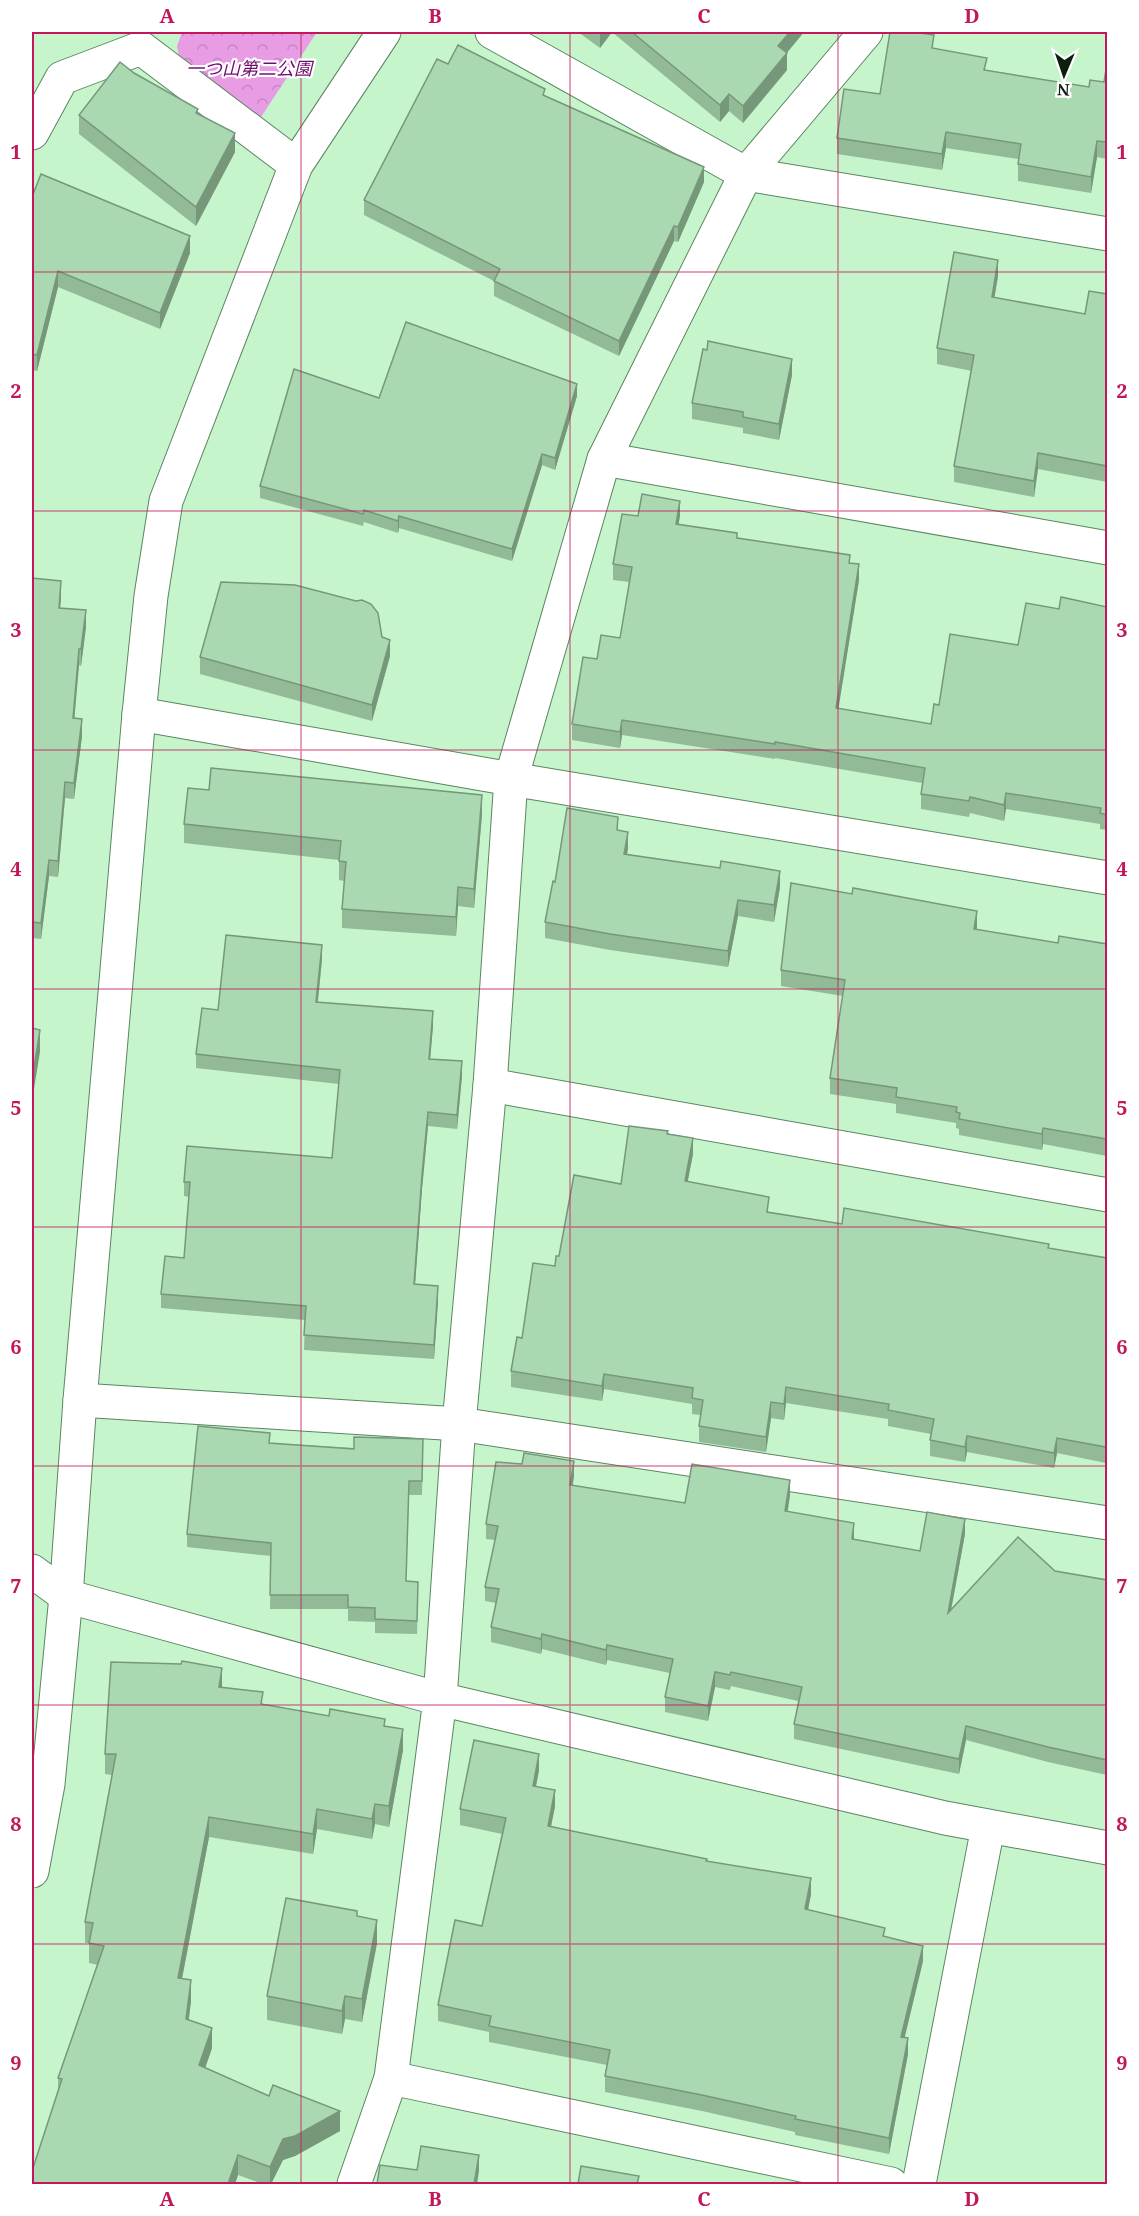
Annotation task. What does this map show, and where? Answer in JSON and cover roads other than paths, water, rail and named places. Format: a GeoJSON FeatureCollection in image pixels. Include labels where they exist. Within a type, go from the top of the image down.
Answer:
{"type":"FeatureCollection","features":[{"type":"Feature","properties":{"kind":"street"},"geometry":{"type":"LineString","coordinates":[[32,1871],[48,1784],[66,1596],[80,1400],[139,714],[151,596],[166,501],[296,165],[384,32]]}},
{"type":"Feature","properties":{"kind":"street"},"geometry":{"type":"LineString","coordinates":[[492,32],[746,174],[1107,234]]}},
{"type":"Feature","properties":{"kind":"street"},"geometry":{"type":"LineString","coordinates":[[354,2184],[391,2078],[440,1699],[459,1424],[490,1085],[511,779],[604,459],[746,174],[866,32]]}},
{"type":"Feature","properties":{"kind":"street"},"geometry":{"type":"LineString","coordinates":[[32,133],[62,78],[145,40],[296,165]]}},
{"type":"Feature","properties":{"kind":"street"},"geometry":{"type":"LineString","coordinates":[[604,459],[1107,548]]}},
{"type":"Feature","properties":{"kind":"street"},"geometry":{"type":"LineString","coordinates":[[139,714],[511,779],[1107,878]]}},
{"type":"Feature","properties":{"kind":"street"},"geometry":{"type":"LineString","coordinates":[[490,1085],[1107,1195]]}},
{"type":"Feature","properties":{"kind":"street"},"geometry":{"type":"LineString","coordinates":[[80,1400],[459,1424],[1107,1523]]}},
{"type":"Feature","properties":{"kind":"street"},"geometry":{"type":"LineString","coordinates":[[32,1571],[66,1596],[440,1699],[988,1827],[1107,1848]]}},
{"type":"Feature","properties":{"kind":"street"},"geometry":{"type":"LineString","coordinates":[[919,2184],[988,1827]]}},
{"type":"Feature","properties":{"kind":"street"},"geometry":{"type":"LineString","coordinates":[[391,2078],[891,2184]]}},
{"type":"Feature","properties":{"kind":"park label","name":"一つ山第二公園"},"geometry":{"type":"Point","coordinates":[249,68]}}]}
